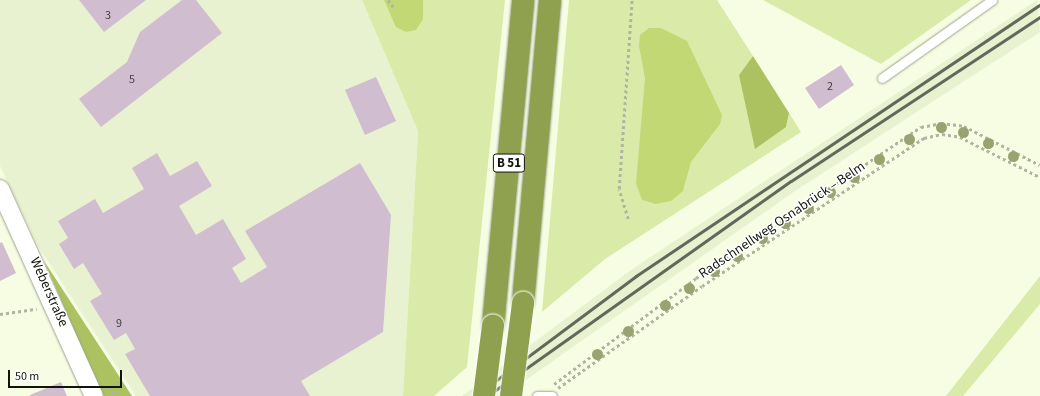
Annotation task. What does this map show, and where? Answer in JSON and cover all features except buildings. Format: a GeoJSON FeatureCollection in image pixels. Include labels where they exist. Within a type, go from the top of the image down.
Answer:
{"type":"FeatureCollection","features":[{"type":"Feature","properties":{"kind":"highway","name":"B 51"},"geometry":{"type":"LineString","coordinates":[[484,396],[523,0]]}},
{"type":"Feature","properties":{"kind":"highway","name":"B 51"},"geometry":{"type":"LineString","coordinates":[[511,396],[522,303],[550,0]]}},
{"type":"Feature","properties":{"kind":"street","name":"Weberstraße"},"geometry":{"type":"LineString","coordinates":[[0,189],[55,306],[94,396]]}},
{"type":"Feature","properties":{"kind":"lane"},"geometry":{"type":"LineString","coordinates":[[882,78],[992,0]]}},
{"type":"Feature","properties":{"kind":"path"},"geometry":{"type":"LineString","coordinates":[[388,0],[395,9]]}},
{"type":"Feature","properties":{"kind":"path"},"geometry":{"type":"LineString","coordinates":[[628,219],[619,189],[632,0]]}},
{"type":"Feature","properties":{"kind":"path"},"geometry":{"type":"LineString","coordinates":[[545,395],[690,282],[921,127],[941,122],[964,126],[1040,165]]}},
{"type":"Feature","properties":{"kind":"path","name":"Radschnellweg Osnabrück – Belm"},"geometry":{"type":"LineString","coordinates":[[545,395],[702,286],[924,138],[942,134],[960,137],[1040,177]]}},
{"type":"Feature","properties":{"kind":"path"},"geometry":{"type":"LineString","coordinates":[[0,314],[55,306]]}},
{"type":"Feature","properties":{"kind":"shaded area"},"geometry":{"type":"Polygon","coordinates":[[[0,0],[362,0],[418,131],[403,396],[136,396],[38,246],[0,166],[0,0]]]}},
{"type":"Feature","properties":{"kind":"shaded area"},"geometry":{"type":"Polygon","coordinates":[[[362,0],[505,0],[467,367],[434,396],[403,396],[418,131],[362,0]]]}},
{"type":"Feature","properties":{"kind":"shaded area"},"geometry":{"type":"Polygon","coordinates":[[[384,0],[423,0],[423,19],[416,30],[406,32],[396,27],[384,0]]]}},
{"type":"Feature","properties":{"kind":"shaded area"},"geometry":{"type":"Polygon","coordinates":[[[569,0],[717,0],[753,56],[739,75],[786,127],[789,113],[801,132],[605,259],[542,312],[569,0]]]}},
{"type":"Feature","properties":{"kind":"shaded area"},"geometry":{"type":"Polygon","coordinates":[[[763,0],[971,0],[881,64],[763,0]]]}},
{"type":"Feature","properties":{"kind":"shaded area"},"geometry":{"type":"Polygon","coordinates":[[[1037,0],[1040,32],[795,191],[503,396],[462,396],[631,270],[1037,0]]]}},
{"type":"Feature","properties":{"kind":"shaded area"},"geometry":{"type":"Polygon","coordinates":[[[649,28],[661,28],[687,41],[722,115],[720,124],[691,162],[683,191],[671,201],[656,204],[642,200],[636,183],[645,78],[639,46],[640,35],[649,28]]]}},
{"type":"Feature","properties":{"kind":"shaded area"},"geometry":{"type":"Polygon","coordinates":[[[753,56],[789,113],[786,127],[755,149],[739,75],[753,56]]]}},
{"type":"Feature","properties":{"kind":"shaded area"},"geometry":{"type":"Polygon","coordinates":[[[44,261],[132,396],[103,396],[44,261]]]}},
{"type":"Feature","properties":{"kind":"shaded area"},"geometry":{"type":"Polygon","coordinates":[[[1040,276],[1040,304],[963,396],[946,396],[1040,276]]]}},
{"type":"Feature","properties":{"kind":"railway"},"geometry":{"type":"LineString","coordinates":[[475,396],[636,276],[1040,5]]}},
{"type":"Feature","properties":{"kind":"railway"},"geometry":{"type":"LineString","coordinates":[[487,396],[791,181],[1040,17]]}}]}
